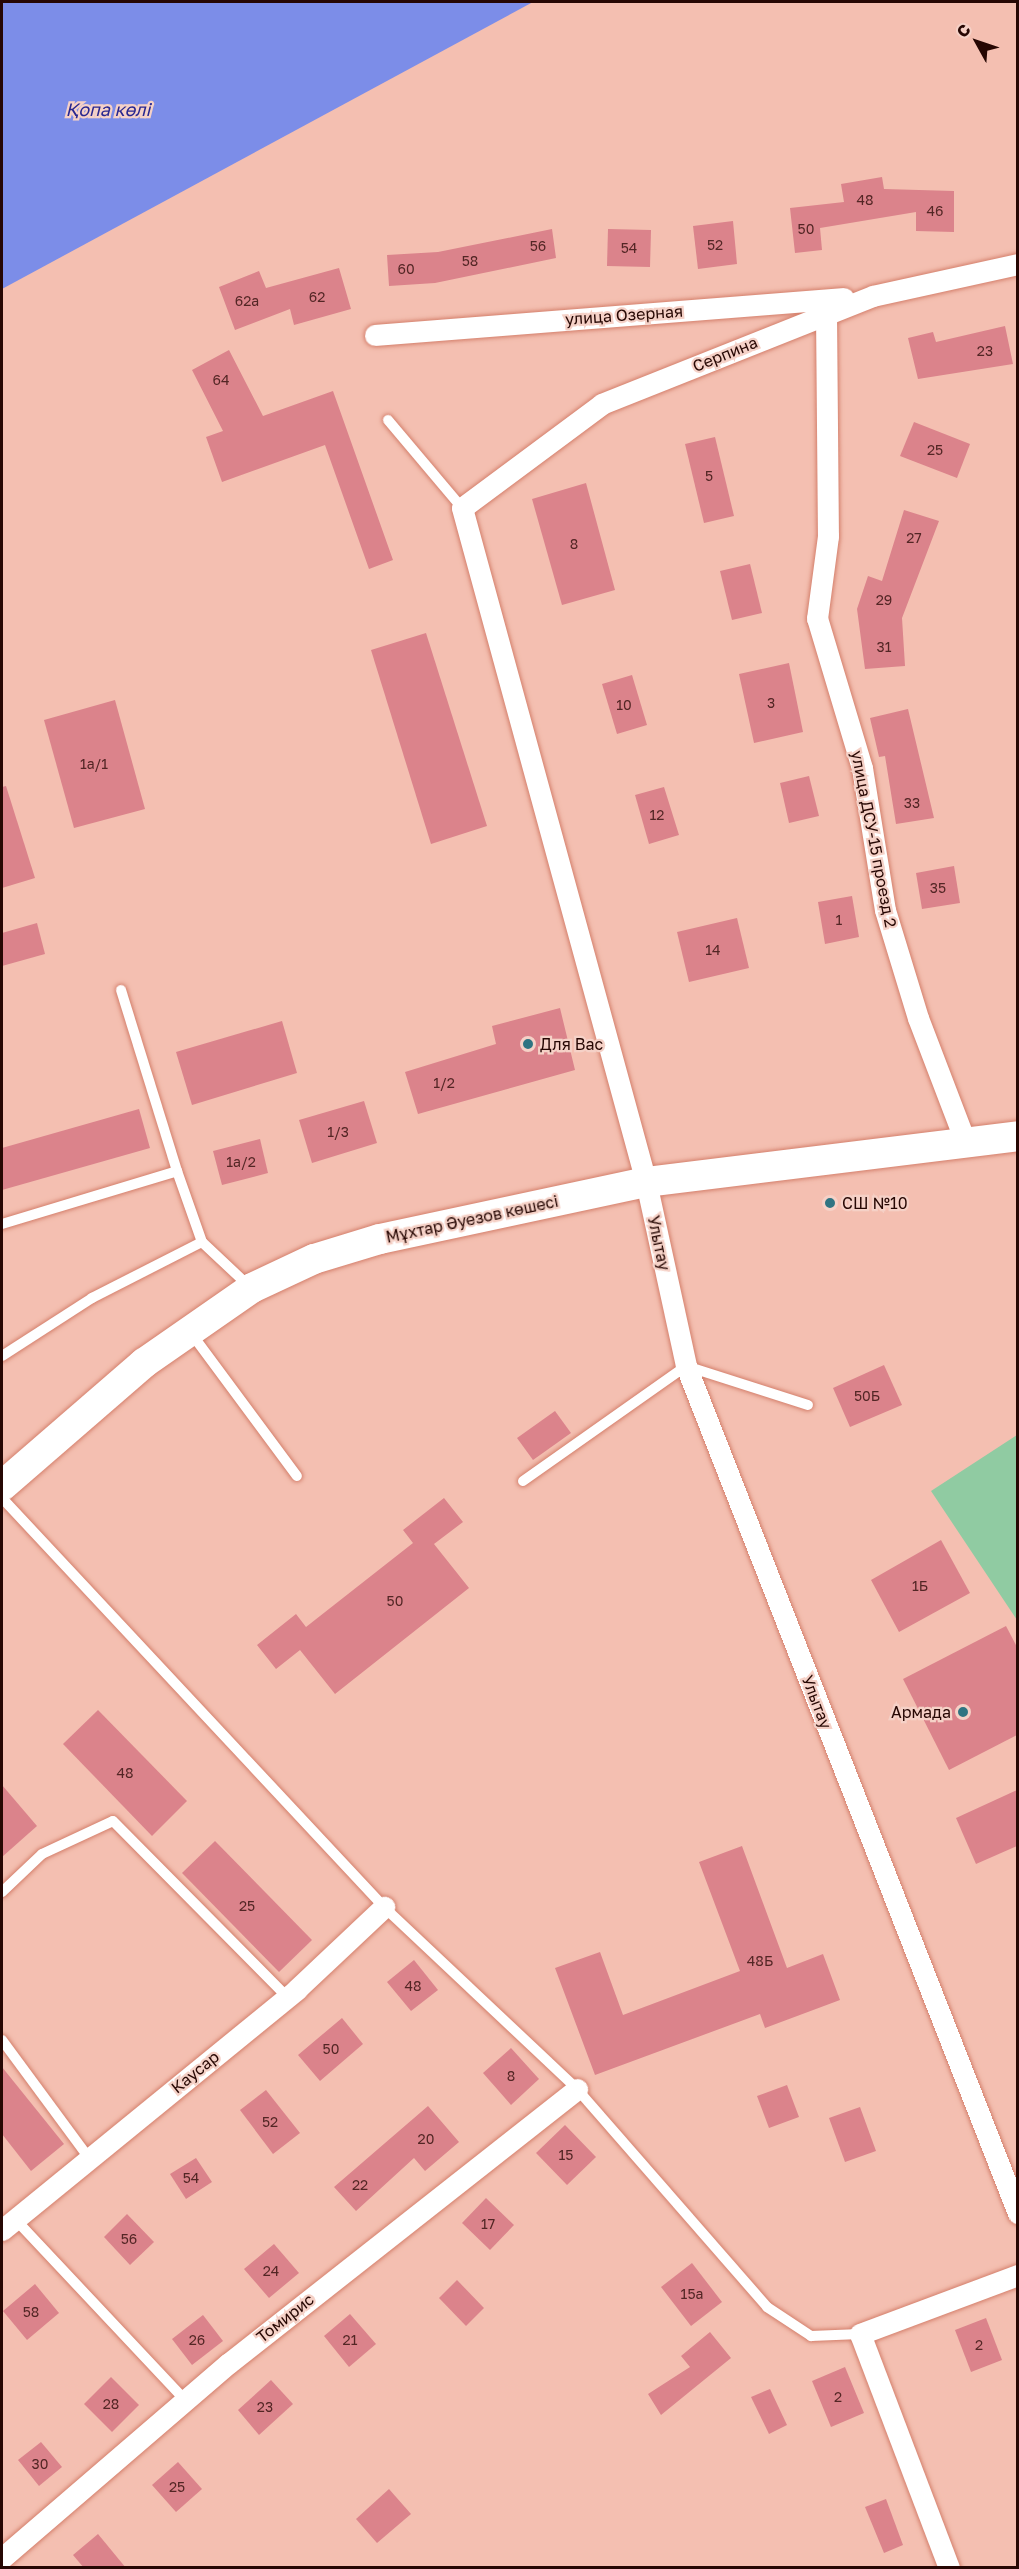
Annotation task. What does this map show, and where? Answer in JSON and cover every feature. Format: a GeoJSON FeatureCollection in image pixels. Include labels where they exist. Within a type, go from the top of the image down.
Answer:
{"type":"FeatureCollection","features":[{"type":"Feature","properties":{"kind":"main road","name":"Мұхтар Әуезов көшесі"},"geometry":{"type":"LineString","coordinates":[[2,1486],[190,1330],[252,1288],[314,1259],[380,1239],[646,1182],[1017,1136]]}},
{"type":"Feature","properties":{"kind":"street","name":"Серпина"},"geometry":{"type":"LineString","coordinates":[[462,508],[602,404],[826,312],[873,296],[1017,264]]}},
{"type":"Feature","properties":{"kind":"street","name":"улица Озерная"},"geometry":{"type":"LineString","coordinates":[[375,335],[873,296]]}},
{"type":"Feature","properties":{"kind":"street","name":"улица ДСУ-15 проезд 2"},"geometry":{"type":"LineString","coordinates":[[826,312],[828,536],[817,618],[862,768],[885,910],[918,1018],[966,1144]]}},
{"type":"Feature","properties":{"kind":"street"},"geometry":{"type":"LineString","coordinates":[[462,508],[646,1182]]}},
{"type":"Feature","properties":{"kind":"street","name":"Улытау"},"geometry":{"type":"LineString","coordinates":[[646,1182],[687,1366],[1017,2213]]}},
{"type":"Feature","properties":{"kind":"street","name":"Каусар"},"geometry":{"type":"LineString","coordinates":[[8,2224],[287,1997],[384,1907]]}},
{"type":"Feature","properties":{"kind":"street","name":"Томирис"},"geometry":{"type":"LineString","coordinates":[[2,2558],[185,2400],[577,2089]]}},
{"type":"Feature","properties":{"kind":"street"},"geometry":{"type":"LineString","coordinates":[[949,2568],[860,2334],[1017,2275]]}},
{"type":"Feature","properties":{"kind":"lane"},"geometry":{"type":"LineString","coordinates":[[388,420],[462,508]]}},
{"type":"Feature","properties":{"kind":"lane"},"geometry":{"type":"LineString","coordinates":[[121,990],[177,1171],[202,1242],[252,1288]]}},
{"type":"Feature","properties":{"kind":"lane"},"geometry":{"type":"LineString","coordinates":[[2,1224],[177,1171]]}},
{"type":"Feature","properties":{"kind":"lane"},"geometry":{"type":"LineString","coordinates":[[2,1356],[92,1298],[202,1242]]}},
{"type":"Feature","properties":{"kind":"lane"},"geometry":{"type":"LineString","coordinates":[[190,1330],[297,1476]]}},
{"type":"Feature","properties":{"kind":"lane"},"geometry":{"type":"LineString","coordinates":[[523,1481],[687,1366],[808,1405]]}},
{"type":"Feature","properties":{"kind":"lane"},"geometry":{"type":"LineString","coordinates":[[2,1498],[384,1907],[577,2089],[787,2324],[811,2336],[860,2334]]}},
{"type":"Feature","properties":{"kind":"lane"},"geometry":{"type":"LineString","coordinates":[[2,1892],[42,1854],[113,1821],[287,1997]]}},
{"type":"Feature","properties":{"kind":"lane"},"geometry":{"type":"LineString","coordinates":[[2,2040],[89,2158]]}},
{"type":"Feature","properties":{"kind":"lane"},"geometry":{"type":"LineString","coordinates":[[8,2224],[185,2400]]}},
{"type":"Feature","properties":{"kind":"green space"},"geometry":{"type":"Polygon","coordinates":[[[1017,1435],[1017,1620],[931,1491],[1017,1435]]]}},
{"type":"Feature","properties":{"kind":"water","name":"Қопа көлі"},"geometry":{"type":"Polygon","coordinates":[[[2,2],[533,2],[2,289],[2,2]]]}},
{"type":"Feature","properties":{"kind":"building"},"geometry":{"type":"Polygon","coordinates":[[[882,177],[884,189],[954,191],[954,232],[916,231],[916,212],[820,228],[822,250],[795,253],[790,208],[844,202],[841,184],[882,177]]]}},
{"type":"Feature","properties":{"kind":"building"},"geometry":{"type":"Polygon","coordinates":[[[733,221],[737,264],[698,269],[693,226],[733,221]]]}},
{"type":"Feature","properties":{"kind":"building"},"geometry":{"type":"Polygon","coordinates":[[[552,229],[556,258],[435,283],[389,286],[387,255],[438,252],[552,229]]]}},
{"type":"Feature","properties":{"kind":"building"},"geometry":{"type":"Polygon","coordinates":[[[608,229],[651,230],[650,267],[607,266],[608,229]]]}},
{"type":"Feature","properties":{"kind":"building"},"geometry":{"type":"Polygon","coordinates":[[[339,268],[351,309],[294,325],[290,309],[235,330],[219,287],[259,271],[266,288],[339,268]]]}},
{"type":"Feature","properties":{"kind":"building"},"geometry":{"type":"Polygon","coordinates":[[[1005,326],[1013,364],[918,379],[908,338],[933,332],[936,342],[1005,326]]]}},
{"type":"Feature","properties":{"kind":"building"},"geometry":{"type":"Polygon","coordinates":[[[229,350],[263,416],[333,391],[393,560],[369,569],[325,445],[222,482],[206,437],[223,431],[192,370],[229,350]]]}},
{"type":"Feature","properties":{"kind":"building"},"geometry":{"type":"Polygon","coordinates":[[[914,422],[970,444],[957,478],[900,456],[914,422]]]}},
{"type":"Feature","properties":{"kind":"building"},"geometry":{"type":"Polygon","coordinates":[[[715,437],[734,516],[704,523],[685,444],[715,437]]]}},
{"type":"Feature","properties":{"kind":"building"},"geometry":{"type":"Polygon","coordinates":[[[586,483],[615,590],[562,605],[532,499],[586,483]]]}},
{"type":"Feature","properties":{"kind":"building"},"geometry":{"type":"Polygon","coordinates":[[[904,510],[939,521],[902,618],[905,666],[865,669],[857,609],[868,576],[882,581],[904,510]]]}},
{"type":"Feature","properties":{"kind":"building"},"geometry":{"type":"Polygon","coordinates":[[[750,564],[762,613],[732,620],[720,571],[750,564]]]}},
{"type":"Feature","properties":{"kind":"building"},"geometry":{"type":"Polygon","coordinates":[[[426,633],[487,826],[431,844],[371,650],[426,633]]]}},
{"type":"Feature","properties":{"kind":"building"},"geometry":{"type":"Polygon","coordinates":[[[789,663],[803,732],[754,743],[739,674],[789,663]]]}},
{"type":"Feature","properties":{"kind":"building"},"geometry":{"type":"Polygon","coordinates":[[[632,675],[647,725],[617,734],[602,684],[632,675]]]}},
{"type":"Feature","properties":{"kind":"building"},"geometry":{"type":"Polygon","coordinates":[[[115,700],[145,809],[74,828],[44,720],[115,700]]]}},
{"type":"Feature","properties":{"kind":"building"},"geometry":{"type":"Polygon","coordinates":[[[908,709],[934,818],[896,824],[885,756],[879,757],[870,718],[908,709]]]}},
{"type":"Feature","properties":{"kind":"building"},"geometry":{"type":"Polygon","coordinates":[[[809,776],[819,816],[789,823],[780,783],[809,776]]]}},
{"type":"Feature","properties":{"kind":"building"},"geometry":{"type":"Polygon","coordinates":[[[6,786],[35,878],[2,888],[2,787],[6,786]]]}},
{"type":"Feature","properties":{"kind":"building"},"geometry":{"type":"Polygon","coordinates":[[[664,787],[679,835],[649,844],[635,795],[664,787]]]}},
{"type":"Feature","properties":{"kind":"building"},"geometry":{"type":"Polygon","coordinates":[[[954,866],[960,903],[922,909],[916,873],[954,866]]]}},
{"type":"Feature","properties":{"kind":"building"},"geometry":{"type":"Polygon","coordinates":[[[852,896],[859,937],[825,944],[818,902],[852,896]]]}},
{"type":"Feature","properties":{"kind":"building"},"geometry":{"type":"Polygon","coordinates":[[[737,918],[749,968],[689,982],[677,932],[737,918]]]}},
{"type":"Feature","properties":{"kind":"building"},"geometry":{"type":"Polygon","coordinates":[[[37,923],[45,954],[2,966],[2,933],[37,923]]]}},
{"type":"Feature","properties":{"kind":"building"},"geometry":{"type":"Polygon","coordinates":[[[560,1008],[575,1070],[418,1114],[405,1072],[496,1044],[492,1026],[560,1008]]]}},
{"type":"Feature","properties":{"kind":"building"},"geometry":{"type":"Polygon","coordinates":[[[282,1021],[297,1073],[192,1105],[176,1052],[282,1021]]]}},
{"type":"Feature","properties":{"kind":"building"},"geometry":{"type":"Polygon","coordinates":[[[364,1101],[377,1143],[312,1163],[299,1120],[364,1101]]]}},
{"type":"Feature","properties":{"kind":"building"},"geometry":{"type":"Polygon","coordinates":[[[139,1109],[150,1148],[2,1190],[2,1148],[139,1109]]]}},
{"type":"Feature","properties":{"kind":"building"},"geometry":{"type":"Polygon","coordinates":[[[260,1139],[268,1173],[222,1185],[213,1151],[260,1139]]]}},
{"type":"Feature","properties":{"kind":"building"},"geometry":{"type":"Polygon","coordinates":[[[884,1365],[902,1405],[850,1427],[833,1388],[884,1365]]]}},
{"type":"Feature","properties":{"kind":"building"},"geometry":{"type":"Polygon","coordinates":[[[555,1411],[571,1433],[533,1460],[517,1438],[555,1411]]]}},
{"type":"Feature","properties":{"kind":"building"},"geometry":{"type":"Polygon","coordinates":[[[444,1498],[463,1522],[434,1544],[469,1588],[335,1694],[300,1650],[276,1669],[257,1645],[296,1614],[306,1627],[413,1543],[403,1530],[444,1498]]]}},
{"type":"Feature","properties":{"kind":"building"},"geometry":{"type":"Polygon","coordinates":[[[941,1540],[970,1593],[899,1632],[871,1580],[941,1540]]]}},
{"type":"Feature","properties":{"kind":"building"},"geometry":{"type":"Polygon","coordinates":[[[1006,1626],[1017,1647],[1017,1735],[949,1770],[903,1679],[1006,1626]]]}},
{"type":"Feature","properties":{"kind":"building"},"geometry":{"type":"Polygon","coordinates":[[[98,1710],[187,1801],[152,1836],[63,1744],[98,1710]]]}},
{"type":"Feature","properties":{"kind":"building"},"geometry":{"type":"Polygon","coordinates":[[[2,1785],[37,1826],[2,1857],[2,1785]]]}},
{"type":"Feature","properties":{"kind":"building"},"geometry":{"type":"Polygon","coordinates":[[[1017,1790],[1017,1846],[976,1864],[956,1818],[1017,1790]]]}},
{"type":"Feature","properties":{"kind":"building"},"geometry":{"type":"Polygon","coordinates":[[[215,1841],[312,1940],[279,1972],[182,1873],[215,1841]]]}},
{"type":"Feature","properties":{"kind":"building"},"geometry":{"type":"Polygon","coordinates":[[[742,1846],[787,1968],[823,1954],[840,2000],[765,2028],[760,2014],[595,2075],[555,1968],[600,1952],[623,2015],[740,1971],[699,1862],[742,1846]]]}},
{"type":"Feature","properties":{"kind":"building"},"geometry":{"type":"Polygon","coordinates":[[[414,1960],[438,1990],[411,2011],[387,1982],[414,1960]]]}},
{"type":"Feature","properties":{"kind":"building"},"geometry":{"type":"Polygon","coordinates":[[[342,2018],[363,2044],[320,2081],[298,2055],[342,2018]]]}},
{"type":"Feature","properties":{"kind":"building"},"geometry":{"type":"Polygon","coordinates":[[[511,2048],[539,2079],[511,2105],[483,2073],[511,2048]]]}},
{"type":"Feature","properties":{"kind":"building"},"geometry":{"type":"Polygon","coordinates":[[[2,2067],[64,2144],[31,2171],[2,2134],[2,2067]]]}},
{"type":"Feature","properties":{"kind":"building"},"geometry":{"type":"Polygon","coordinates":[[[787,2085],[799,2117],[769,2128],[757,2096],[787,2085]]]}},
{"type":"Feature","properties":{"kind":"building"},"geometry":{"type":"Polygon","coordinates":[[[266,2090],[300,2133],[273,2154],[240,2110],[266,2090]]]}},
{"type":"Feature","properties":{"kind":"building"},"geometry":{"type":"Polygon","coordinates":[[[428,2106],[459,2142],[425,2171],[414,2158],[356,2211],[334,2187],[428,2106]]]}},
{"type":"Feature","properties":{"kind":"building"},"geometry":{"type":"Polygon","coordinates":[[[860,2107],[876,2151],[845,2162],[829,2118],[860,2107]]]}},
{"type":"Feature","properties":{"kind":"building"},"geometry":{"type":"Polygon","coordinates":[[[565,2125],[596,2157],[567,2185],[536,2153],[565,2125]]]}},
{"type":"Feature","properties":{"kind":"building"},"geometry":{"type":"Polygon","coordinates":[[[196,2158],[212,2182],[186,2199],[170,2174],[196,2158]]]}},
{"type":"Feature","properties":{"kind":"building"},"geometry":{"type":"Polygon","coordinates":[[[486,2198],[514,2225],[490,2250],[462,2223],[486,2198]]]}},
{"type":"Feature","properties":{"kind":"building"},"geometry":{"type":"Polygon","coordinates":[[[127,2214],[154,2242],[130,2265],[104,2237],[127,2214]]]}},
{"type":"Feature","properties":{"kind":"building"},"geometry":{"type":"Polygon","coordinates":[[[274,2244],[299,2273],[269,2298],[244,2269],[274,2244]]]}},
{"type":"Feature","properties":{"kind":"building"},"geometry":{"type":"Polygon","coordinates":[[[692,2263],[722,2302],[691,2326],[661,2287],[692,2263]]]}},
{"type":"Feature","properties":{"kind":"building"},"geometry":{"type":"Polygon","coordinates":[[[457,2280],[484,2308],[466,2326],[439,2298],[457,2280]]]}},
{"type":"Feature","properties":{"kind":"building"},"geometry":{"type":"Polygon","coordinates":[[[35,2284],[59,2313],[27,2340],[3,2311],[35,2284]]]}},
{"type":"Feature","properties":{"kind":"building"},"geometry":{"type":"Polygon","coordinates":[[[350,2314],[376,2344],[349,2367],[324,2336],[350,2314]]]}},
{"type":"Feature","properties":{"kind":"building"},"geometry":{"type":"Polygon","coordinates":[[[203,2315],[223,2341],[192,2365],[172,2339],[203,2315]]]}},
{"type":"Feature","properties":{"kind":"building"},"geometry":{"type":"Polygon","coordinates":[[[986,2318],[1002,2360],[971,2372],[955,2330],[986,2318]]]}},
{"type":"Feature","properties":{"kind":"building"},"geometry":{"type":"Polygon","coordinates":[[[710,2332],[731,2358],[661,2415],[648,2394],[690,2367],[681,2356],[710,2332]]]}},
{"type":"Feature","properties":{"kind":"building"},"geometry":{"type":"Polygon","coordinates":[[[845,2367],[864,2413],[831,2427],[812,2381],[845,2367]]]}},
{"type":"Feature","properties":{"kind":"building"},"geometry":{"type":"Polygon","coordinates":[[[111,2377],[139,2405],[112,2432],[84,2404],[111,2377]]]}},
{"type":"Feature","properties":{"kind":"building"},"geometry":{"type":"Polygon","coordinates":[[[271,2380],[293,2404],[259,2435],[238,2410],[271,2380]]]}},
{"type":"Feature","properties":{"kind":"building"},"geometry":{"type":"Polygon","coordinates":[[[770,2389],[787,2425],[769,2434],[751,2397],[770,2389]]]}},
{"type":"Feature","properties":{"kind":"building"},"geometry":{"type":"Polygon","coordinates":[[[41,2442],[62,2467],[39,2486],[18,2460],[41,2442]]]}},
{"type":"Feature","properties":{"kind":"building"},"geometry":{"type":"Polygon","coordinates":[[[178,2462],[202,2489],[176,2512],[152,2485],[178,2462]]]}},
{"type":"Feature","properties":{"kind":"building"},"geometry":{"type":"Polygon","coordinates":[[[389,2489],[411,2514],[377,2543],[356,2519],[389,2489]]]}},
{"type":"Feature","properties":{"kind":"building"},"geometry":{"type":"Polygon","coordinates":[[[886,2499],[903,2545],[884,2553],[865,2507],[886,2499]]]}},
{"type":"Feature","properties":{"kind":"building"},"geometry":{"type":"Polygon","coordinates":[[[98,2534],[126,2568],[84,2568],[73,2555],[98,2534]]]}},
{"type":"Feature","properties":{"kind":"place","name":"Для Вас"},"geometry":{"type":"Point","coordinates":[528,1044]}},
{"type":"Feature","properties":{"kind":"place","name":"СШ №10"},"geometry":{"type":"Point","coordinates":[830,1203]}},
{"type":"Feature","properties":{"kind":"place","name":"Армада"},"geometry":{"type":"Point","coordinates":[963,1712]}}]}
